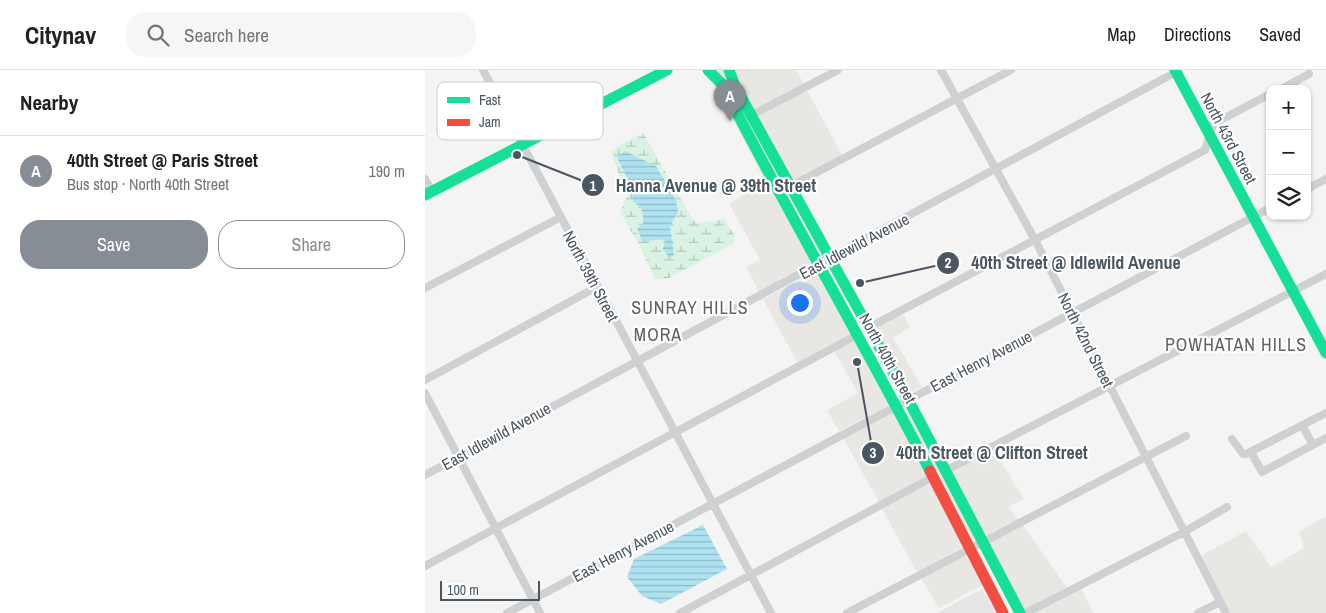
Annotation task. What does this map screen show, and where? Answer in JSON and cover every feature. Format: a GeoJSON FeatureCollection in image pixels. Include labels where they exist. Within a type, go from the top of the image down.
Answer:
{"type":"FeatureCollection","features":[{"type":"Feature","properties":{"kind":"main road"},"geometry":{"type":"LineString","coordinates":[[603,101],[658,72],[667,70]]}},
{"type":"Feature","properties":{"kind":"main road","name":"North 40th Street"},"geometry":{"type":"LineString","coordinates":[[708,70],[722,84],[818,266],[896,405],[1003,613]]}},
{"type":"Feature","properties":{"kind":"main road","name":"North 40th Street"},"geometry":{"type":"LineString","coordinates":[[729,70],[735,86],[789,187],[908,399],[1020,613]]}},
{"type":"Feature","properties":{"kind":"main road","name":"North 43rd Street"},"geometry":{"type":"LineString","coordinates":[[1176,71],[1252,218],[1326,353]]}},
{"type":"Feature","properties":{"kind":"main road"},"geometry":{"type":"LineString","coordinates":[[428,194],[530,140]]}},
{"type":"Feature","properties":{"kind":"street","name":"North 39th Street"},"geometry":{"type":"LineString","coordinates":[[484,70],[490,82]]}},
{"type":"Feature","properties":{"kind":"street"},"geometry":{"type":"LineString","coordinates":[[752,116],[838,70]]}},
{"type":"Feature","properties":{"kind":"street","name":"North 42nd Street"},"geometry":{"type":"LineString","coordinates":[[941,70],[1035,240],[1227,613]]}},
{"type":"Feature","properties":{"kind":"street"},"geometry":{"type":"LineString","coordinates":[[789,187],[1011,70]]}},
{"type":"Feature","properties":{"kind":"street","name":"East Idlewild Avenue"},"geometry":{"type":"LineString","coordinates":[[425,475],[636,360],[818,266],[1176,71]]}},
{"type":"Feature","properties":{"kind":"street"},"geometry":{"type":"LineString","coordinates":[[1288,85],[1309,74]]}},
{"type":"Feature","properties":{"kind":"street"},"geometry":{"type":"LineString","coordinates":[[868,328],[1205,150],[1213,124],[1266,96]]}},
{"type":"Feature","properties":{"kind":"street","name":"North 39th Street"},"geometry":{"type":"LineString","coordinates":[[520,140],[771,613]]}},
{"type":"Feature","properties":{"kind":"street"},"geometry":{"type":"LineString","coordinates":[[425,179],[428,194]]}},
{"type":"Feature","properties":{"kind":"street"},"geometry":{"type":"LineString","coordinates":[[1311,186],[1326,179]]}},
{"type":"Feature","properties":{"kind":"street","name":"East Henry Avenue"},"geometry":{"type":"LineString","coordinates":[[507,613],[1266,210]]}},
{"type":"Feature","properties":{"kind":"street"},"geometry":{"type":"LineString","coordinates":[[425,288],[561,217]]}},
{"type":"Feature","properties":{"kind":"street"},"geometry":{"type":"LineString","coordinates":[[945,471],[1326,274]]}},
{"type":"Feature","properties":{"kind":"street"},"geometry":{"type":"LineString","coordinates":[[425,380],[597,287]]}},
{"type":"Feature","properties":{"kind":"street"},"geometry":{"type":"LineString","coordinates":[[425,566],[857,335]]}},
{"type":"Feature","properties":{"kind":"street"},"geometry":{"type":"LineString","coordinates":[[425,393],[539,613]]}},
{"type":"Feature","properties":{"kind":"street"},"geometry":{"type":"LineString","coordinates":[[1232,439],[1243,454],[1251,452],[1326,413]]}},
{"type":"Feature","properties":{"kind":"street"},"geometry":{"type":"LineString","coordinates":[[1302,425],[1313,445]]}},
{"type":"Feature","properties":{"kind":"street"},"geometry":{"type":"LineString","coordinates":[[847,613],[1186,436]]}},
{"type":"Feature","properties":{"kind":"street"},"geometry":{"type":"LineString","coordinates":[[1251,452],[1262,472],[1326,438]]}},
{"type":"Feature","properties":{"kind":"street"},"geometry":{"type":"LineString","coordinates":[[680,613],[933,477]]}},
{"type":"Feature","properties":{"kind":"street"},"geometry":{"type":"LineString","coordinates":[[1026,613],[1184,532],[1227,507]]}},
{"type":"Feature","properties":{"kind":"street"},"geometry":{"type":"LineString","coordinates":[[1198,613],[1220,602]]}},
{"type":"Feature","properties":{"kind":"shaded area"},"geometry":{"type":"Polygon","coordinates":[[[725,70],[788,193],[784,197],[718,71],[725,70]]]}},
{"type":"Feature","properties":{"kind":"shaded area"},"geometry":{"type":"Polygon","coordinates":[[[733,70],[796,70],[804,84],[753,110],[733,70]]]}},
{"type":"Feature","properties":{"kind":"shaded area"},"geometry":{"type":"Polygon","coordinates":[[[711,72],[813,264],[759,292],[746,267],[760,260],[729,204],[765,181],[709,73],[711,72]]]}},
{"type":"Feature","properties":{"kind":"shaded area"},"geometry":{"type":"Polygon","coordinates":[[[807,90],[842,155],[790,182],[757,117],[807,90]]]}},
{"type":"Feature","properties":{"kind":"shaded area"},"geometry":{"type":"Polygon","coordinates":[[[817,271],[852,333],[797,362],[763,299],[817,271]]]}},
{"type":"Feature","properties":{"kind":"shaded area"},"geometry":{"type":"Polygon","coordinates":[[[903,314],[910,327],[893,338],[922,387],[909,394],[873,330],[903,314]]]}},
{"type":"Feature","properties":{"kind":"shaded area"},"geometry":{"type":"Polygon","coordinates":[[[856,340],[891,404],[839,431],[827,410],[858,393],[834,351],[856,340]]]}},
{"type":"Feature","properties":{"kind":"shaded area"},"geometry":{"type":"Polygon","coordinates":[[[906,404],[978,540],[971,543],[901,407],[906,404]]]}},
{"type":"Feature","properties":{"kind":"shaded area"},"geometry":{"type":"Polygon","coordinates":[[[895,410],[928,475],[879,502],[843,438],[895,410]]]}},
{"type":"Feature","properties":{"kind":"shaded area"},"geometry":{"type":"Polygon","coordinates":[[[994,450],[1024,499],[1008,507],[1018,519],[984,536],[950,473],[994,450]]]}},
{"type":"Feature","properties":{"kind":"shaded area"},"geometry":{"type":"Polygon","coordinates":[[[932,482],[965,546],[917,572],[882,509],[932,482]]]}},
{"type":"Feature","properties":{"kind":"shaded area"},"geometry":{"type":"Polygon","coordinates":[[[1326,516],[1326,613],[1230,613],[1200,556],[1246,531],[1271,567],[1304,548],[1299,532],[1326,516]]]}},
{"type":"Feature","properties":{"kind":"shaded area"},"geometry":{"type":"Polygon","coordinates":[[[1023,525],[1067,588],[1024,610],[988,543],[1023,525]]]}},
{"type":"Feature","properties":{"kind":"shaded area"},"geometry":{"type":"Polygon","coordinates":[[[969,553],[984,586],[939,608],[921,578],[969,553]]]}},
{"type":"Feature","properties":{"kind":"shaded area"},"geometry":{"type":"Polygon","coordinates":[[[982,589],[995,613],[937,613],[982,589]]]}},
{"type":"Feature","properties":{"kind":"shaded area"},"geometry":{"type":"Polygon","coordinates":[[[1081,589],[1094,613],[1035,613],[1081,589]]]}},
{"type":"Feature","properties":{"kind":"green space"},"geometry":{"type":"Polygon","coordinates":[[[643,133],[693,220],[699,223],[724,219],[735,236],[733,244],[667,279],[654,279],[641,248],[620,212],[627,196],[611,152],[621,144],[643,133]]]}},
{"type":"Feature","properties":{"kind":"water"},"geometry":{"type":"Polygon","coordinates":[[[625,151],[656,166],[676,200],[678,212],[670,226],[674,255],[670,259],[663,249],[665,240],[642,241],[637,228],[642,226],[644,221],[641,208],[633,201],[631,187],[617,157],[625,151]]]}},
{"type":"Feature","properties":{"kind":"water"},"geometry":{"type":"Polygon","coordinates":[[[703,525],[727,569],[661,604],[642,596],[627,577],[634,559],[703,525]]]}},
{"type":"Feature","properties":{"kind":"traffic: fast"},"geometry":{"type":"LineString","coordinates":[[603,103],[667,70]]}},
{"type":"Feature","properties":{"kind":"traffic: fast"},"geometry":{"type":"LineString","coordinates":[[708,70],[722,84],[930,471]]}},
{"type":"Feature","properties":{"kind":"traffic: fast"},"geometry":{"type":"LineString","coordinates":[[729,70],[735,86],[908,399],[1020,613]]}},
{"type":"Feature","properties":{"kind":"traffic: fast"},"geometry":{"type":"LineString","coordinates":[[1175,70],[1326,353]]}},
{"type":"Feature","properties":{"kind":"traffic: fast"},"geometry":{"type":"LineString","coordinates":[[425,195],[531,140]]}},
{"type":"Feature","properties":{"kind":"traffic: jam"},"geometry":{"type":"LineString","coordinates":[[930,471],[1003,613]]}},
{"type":"Feature","properties":{"kind":"place","name":"40th Street @ Paris Street"},"geometry":{"type":"Point","coordinates":[730,121]}},
{"type":"Feature","properties":{"kind":"place","name":"Hanna Avenue @ 39th Street"},"geometry":{"type":"Point","coordinates":[517,155]}},
{"type":"Feature","properties":{"kind":"place","name":"40th Street @ Idlewild Avenue"},"geometry":{"type":"Point","coordinates":[860,283]}},
{"type":"Feature","properties":{"kind":"place","name":"40th Street @ Clifton Street"},"geometry":{"type":"Point","coordinates":[857,362]}},
{"type":"Feature","properties":{"kind":"district","name":"SUNRAY HILLS"},"geometry":{"type":"Point","coordinates":[690,307]}},
{"type":"Feature","properties":{"kind":"district","name":"MORA"},"geometry":{"type":"Point","coordinates":[658,334]}},
{"type":"Feature","properties":{"kind":"district","name":"POWHATAN HILLS"},"geometry":{"type":"Point","coordinates":[1236,344]}}]}
